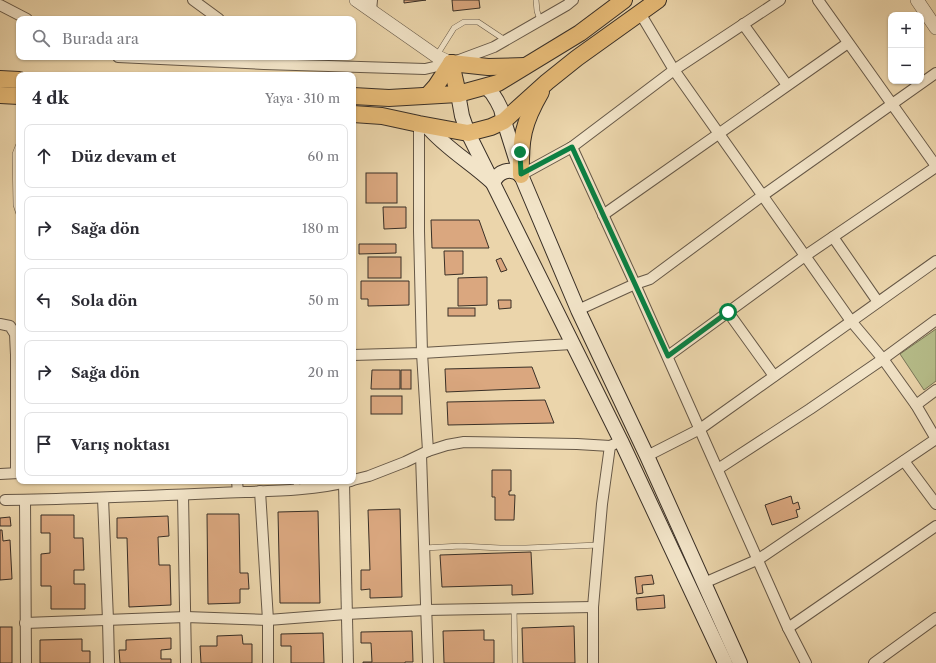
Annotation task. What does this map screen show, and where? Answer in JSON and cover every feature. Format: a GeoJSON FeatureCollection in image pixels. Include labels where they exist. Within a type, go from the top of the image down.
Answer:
{"type":"FeatureCollection","features":[{"type":"Feature","properties":{"kind":"main road"},"geometry":{"type":"LineString","coordinates":[[356,96],[389,98],[458,94],[498,83],[580,33],[624,0]]}},
{"type":"Feature","properties":{"kind":"main road"},"geometry":{"type":"LineString","coordinates":[[356,114],[382,116],[468,133],[491,127],[504,121],[547,82],[577,58],[658,0]]}},
{"type":"Feature","properties":{"kind":"main road"},"geometry":{"type":"LineString","coordinates":[[451,63],[488,67],[528,66]]}},
{"type":"Feature","properties":{"kind":"main road"},"geometry":{"type":"LineString","coordinates":[[451,63],[486,87],[498,101],[521,174],[578,310],[647,456],[740,663]]}},
{"type":"Feature","properties":{"kind":"main road"},"geometry":{"type":"LineString","coordinates":[[451,63],[462,116],[468,133],[572,344],[616,444],[725,663]]}},
{"type":"Feature","properties":{"kind":"main road"},"geometry":{"type":"LineString","coordinates":[[428,95],[436,86],[451,63]]}},
{"type":"Feature","properties":{"kind":"main road"},"geometry":{"type":"LineString","coordinates":[[0,79],[16,80]]}},
{"type":"Feature","properties":{"kind":"main road"},"geometry":{"type":"LineString","coordinates":[[521,174],[520,152],[525,126],[534,104],[547,82]]}},
{"type":"Feature","properties":{"kind":"main road"},"geometry":{"type":"LineString","coordinates":[[0,95],[16,96]]}},
{"type":"Feature","properties":{"kind":"main road"},"geometry":{"type":"LineString","coordinates":[[423,125],[493,183]]}},
{"type":"Feature","properties":{"kind":"main road"},"geometry":{"type":"LineString","coordinates":[[493,183],[496,177],[502,172],[514,171],[521,174]]}},
{"type":"Feature","properties":{"kind":"street"},"geometry":{"type":"LineString","coordinates":[[193,0],[215,16]]}},
{"type":"Feature","properties":{"kind":"street"},"geometry":{"type":"LineString","coordinates":[[356,0],[371,5],[436,56],[451,63]]}},
{"type":"Feature","properties":{"kind":"street"},"geometry":{"type":"LineString","coordinates":[[228,60],[425,69],[451,63],[494,47],[573,0]]}},
{"type":"Feature","properties":{"kind":"street"},"geometry":{"type":"LineString","coordinates":[[521,174],[572,147],[674,70],[780,0]]}},
{"type":"Feature","properties":{"kind":"street"},"geometry":{"type":"LineString","coordinates":[[668,356],[805,256],[936,166],[818,0]]}},
{"type":"Feature","properties":{"kind":"street"},"geometry":{"type":"LineString","coordinates":[[917,0],[936,28]]}},
{"type":"Feature","properties":{"kind":"street"},"geometry":{"type":"LineString","coordinates":[[0,5],[21,16]]}},
{"type":"Feature","properties":{"kind":"street"},"geometry":{"type":"LineString","coordinates":[[640,13],[674,70],[851,321],[883,359],[916,405],[936,439],[759,559],[704,583]]}},
{"type":"Feature","properties":{"kind":"street"},"geometry":{"type":"LineString","coordinates":[[743,24],[787,85]]}},
{"type":"Feature","properties":{"kind":"street"},"geometry":{"type":"LineString","coordinates":[[603,215],[848,43]]}},
{"type":"Feature","properties":{"kind":"street"},"geometry":{"type":"LineString","coordinates":[[578,310],[650,279],[762,196],[936,73]]}},
{"type":"Feature","properties":{"kind":"street"},"geometry":{"type":"LineString","coordinates":[[423,125],[419,231],[424,453],[424,548],[428,663]]}},
{"type":"Feature","properties":{"kind":"street"},"geometry":{"type":"LineString","coordinates":[[572,147],[636,284],[759,559],[788,628],[806,663]]}},
{"type":"Feature","properties":{"kind":"street"},"geometry":{"type":"LineString","coordinates":[[833,237],[878,302]]}},
{"type":"Feature","properties":{"kind":"street"},"geometry":{"type":"LineString","coordinates":[[647,456],[700,429],[936,261]]}},
{"type":"Feature","properties":{"kind":"street"},"geometry":{"type":"LineString","coordinates":[[728,312],[774,376]]}},
{"type":"Feature","properties":{"kind":"street"},"geometry":{"type":"LineString","coordinates":[[718,469],[810,409],[883,359],[936,320]]}},
{"type":"Feature","properties":{"kind":"street"},"geometry":{"type":"LineString","coordinates":[[0,324],[16,329]]}},
{"type":"Feature","properties":{"kind":"street"},"geometry":{"type":"LineString","coordinates":[[356,355],[422,353],[572,344]]}},
{"type":"Feature","properties":{"kind":"street"},"geometry":{"type":"LineString","coordinates":[[916,405],[936,390]]}},
{"type":"Feature","properties":{"kind":"street"},"geometry":{"type":"LineString","coordinates":[[356,479],[369,476],[447,445],[464,442],[616,444],[602,504],[593,607],[592,663]]}},
{"type":"Feature","properties":{"kind":"street"},"geometry":{"type":"LineString","coordinates":[[904,461],[936,504]]}},
{"type":"Feature","properties":{"kind":"street"},"geometry":{"type":"LineString","coordinates":[[0,474],[16,473]]}},
{"type":"Feature","properties":{"kind":"street"},"geometry":{"type":"LineString","coordinates":[[237,484],[238,492]]}},
{"type":"Feature","properties":{"kind":"street"},"geometry":{"type":"LineString","coordinates":[[2,500],[183,495],[260,491],[297,485],[338,484]]}},
{"type":"Feature","properties":{"kind":"street"},"geometry":{"type":"LineString","coordinates":[[348,663],[346,614],[349,484]]}},
{"type":"Feature","properties":{"kind":"street"},"geometry":{"type":"LineString","coordinates":[[260,491],[268,620],[268,663]]}},
{"type":"Feature","properties":{"kind":"street"},"geometry":{"type":"LineString","coordinates":[[183,495],[186,663]]}},
{"type":"Feature","properties":{"kind":"street"},"geometry":{"type":"LineString","coordinates":[[103,498],[109,663]]}},
{"type":"Feature","properties":{"kind":"street"},"geometry":{"type":"LineString","coordinates":[[25,500],[26,663]]}},
{"type":"Feature","properties":{"kind":"street"},"geometry":{"type":"LineString","coordinates":[[788,628],[936,526]]}},
{"type":"Feature","properties":{"kind":"street"},"geometry":{"type":"LineString","coordinates":[[25,623],[186,617],[268,620],[426,610],[593,607]]}},
{"type":"Feature","properties":{"kind":"street"},"geometry":{"type":"LineString","coordinates":[[874,663],[936,618]]}},
{"type":"Feature","properties":{"kind":"lane"},"geometry":{"type":"LineString","coordinates":[[536,0],[540,20]]}},
{"type":"Feature","properties":{"kind":"lane"},"geometry":{"type":"LineString","coordinates":[[436,56],[454,28],[464,22],[478,22],[506,40]]}},
{"type":"Feature","properties":{"kind":"lane"},"geometry":{"type":"LineString","coordinates":[[16,150],[14,154],[16,205]]}},
{"type":"Feature","properties":{"kind":"lane"},"geometry":{"type":"LineString","coordinates":[[424,548],[461,546],[526,548],[599,545]]}},
{"type":"Feature","properties":{"kind":"lane"},"geometry":{"type":"LineString","coordinates":[[514,608],[515,663]]}},
{"type":"Feature","properties":{"kind":"green space"},"geometry":{"type":"Polygon","coordinates":[[[936,329],[936,381],[924,390],[900,354],[936,329]]]}},
{"type":"Feature","properties":{"kind":"building"},"geometry":{"type":"Polygon","coordinates":[[[404,0],[426,0],[404,3],[404,0]]]}},
{"type":"Feature","properties":{"kind":"building"},"geometry":{"type":"Polygon","coordinates":[[[452,0],[479,0],[480,8],[453,11],[452,0]]]}},
{"type":"Feature","properties":{"kind":"building"},"geometry":{"type":"Polygon","coordinates":[[[366,173],[397,173],[397,203],[366,203],[366,173]]]}},
{"type":"Feature","properties":{"kind":"building"},"geometry":{"type":"Polygon","coordinates":[[[383,207],[406,207],[406,228],[384,229],[383,207]]]}},
{"type":"Feature","properties":{"kind":"building"},"geometry":{"type":"Polygon","coordinates":[[[431,220],[479,220],[489,248],[432,248],[431,220]]]}},
{"type":"Feature","properties":{"kind":"building"},"geometry":{"type":"Polygon","coordinates":[[[359,244],[396,244],[396,253],[359,254],[359,244]]]}},
{"type":"Feature","properties":{"kind":"building"},"geometry":{"type":"Polygon","coordinates":[[[444,251],[463,251],[463,274],[445,275],[444,251]]]}},
{"type":"Feature","properties":{"kind":"building"},"geometry":{"type":"Polygon","coordinates":[[[368,257],[401,257],[401,278],[368,278],[368,257]]]}},
{"type":"Feature","properties":{"kind":"building"},"geometry":{"type":"Polygon","coordinates":[[[501,258],[507,270],[501,272],[496,260],[501,258]]]}},
{"type":"Feature","properties":{"kind":"building"},"geometry":{"type":"Polygon","coordinates":[[[487,277],[487,305],[458,306],[458,278],[487,277]]]}},
{"type":"Feature","properties":{"kind":"building"},"geometry":{"type":"Polygon","coordinates":[[[361,281],[409,281],[409,305],[368,306],[368,299],[361,299],[361,281]]]}},
{"type":"Feature","properties":{"kind":"building"},"geometry":{"type":"Polygon","coordinates":[[[498,300],[511,300],[511,308],[499,309],[498,300]]]}},
{"type":"Feature","properties":{"kind":"building"},"geometry":{"type":"Polygon","coordinates":[[[448,308],[475,308],[475,316],[448,316],[448,308]]]}},
{"type":"Feature","properties":{"kind":"building"},"geometry":{"type":"Polygon","coordinates":[[[532,367],[540,388],[446,392],[445,369],[532,367]]]}},
{"type":"Feature","properties":{"kind":"building"},"geometry":{"type":"Polygon","coordinates":[[[372,370],[400,370],[400,389],[371,389],[372,370]]]}},
{"type":"Feature","properties":{"kind":"building"},"geometry":{"type":"Polygon","coordinates":[[[401,370],[411,370],[411,389],[401,389],[401,370]]]}},
{"type":"Feature","properties":{"kind":"building"},"geometry":{"type":"Polygon","coordinates":[[[371,396],[402,396],[402,414],[371,414],[371,396]]]}},
{"type":"Feature","properties":{"kind":"building"},"geometry":{"type":"Polygon","coordinates":[[[545,400],[554,423],[448,425],[447,402],[545,400]]]}},
{"type":"Feature","properties":{"kind":"building"},"geometry":{"type":"Polygon","coordinates":[[[492,470],[511,470],[511,491],[509,491],[509,495],[515,495],[514,520],[495,520],[495,497],[492,497],[492,470]]]}},
{"type":"Feature","properties":{"kind":"building"},"geometry":{"type":"Polygon","coordinates":[[[791,496],[793,504],[798,502],[800,509],[796,510],[798,517],[772,525],[765,505],[791,496]]]}},
{"type":"Feature","properties":{"kind":"building"},"geometry":{"type":"Polygon","coordinates":[[[400,509],[402,597],[370,598],[370,589],[361,590],[361,570],[370,570],[368,510],[400,509]]]}},
{"type":"Feature","properties":{"kind":"building"},"geometry":{"type":"Polygon","coordinates":[[[318,511],[320,603],[280,603],[278,512],[318,511]]]}},
{"type":"Feature","properties":{"kind":"building"},"geometry":{"type":"Polygon","coordinates":[[[207,514],[239,514],[240,573],[248,573],[249,589],[240,589],[240,603],[208,604],[207,514]]]}},
{"type":"Feature","properties":{"kind":"building"},"geometry":{"type":"Polygon","coordinates":[[[41,515],[74,515],[74,538],[83,538],[84,570],[74,570],[74,584],[85,584],[85,609],[51,609],[51,586],[41,586],[41,554],[50,553],[50,533],[41,533],[41,515]]]}},
{"type":"Feature","properties":{"kind":"building"},"geometry":{"type":"Polygon","coordinates":[[[168,516],[169,536],[158,537],[159,565],[170,565],[171,605],[129,607],[127,538],[117,538],[117,518],[168,516]]]}},
{"type":"Feature","properties":{"kind":"building"},"geometry":{"type":"Polygon","coordinates":[[[10,517],[11,526],[0,526],[0,518],[10,517]]]}},
{"type":"Feature","properties":{"kind":"building"},"geometry":{"type":"Polygon","coordinates":[[[0,530],[2,530],[3,541],[10,540],[12,579],[0,580],[0,530]]]}},
{"type":"Feature","properties":{"kind":"building"},"geometry":{"type":"Polygon","coordinates":[[[531,552],[533,594],[512,595],[512,585],[442,587],[440,555],[531,552]]]}},
{"type":"Feature","properties":{"kind":"building"},"geometry":{"type":"Polygon","coordinates":[[[652,575],[654,584],[642,585],[643,593],[637,594],[635,577],[652,575]]]}},
{"type":"Feature","properties":{"kind":"building"},"geometry":{"type":"Polygon","coordinates":[[[664,595],[665,608],[637,610],[636,598],[664,595]]]}},
{"type":"Feature","properties":{"kind":"building"},"geometry":{"type":"Polygon","coordinates":[[[574,626],[575,663],[523,663],[522,628],[574,626]]]}},
{"type":"Feature","properties":{"kind":"building"},"geometry":{"type":"Polygon","coordinates":[[[0,627],[12,627],[12,663],[0,663],[0,627]]]}},
{"type":"Feature","properties":{"kind":"building"},"geometry":{"type":"Polygon","coordinates":[[[484,630],[484,640],[494,640],[494,663],[444,663],[443,631],[484,630]]]}},
{"type":"Feature","properties":{"kind":"building"},"geometry":{"type":"Polygon","coordinates":[[[412,631],[413,662],[363,663],[372,662],[371,643],[361,643],[361,632],[412,631]]]}},
{"type":"Feature","properties":{"kind":"building"},"geometry":{"type":"Polygon","coordinates":[[[323,633],[324,663],[291,663],[291,646],[281,646],[281,634],[323,633]]]}},
{"type":"Feature","properties":{"kind":"building"},"geometry":{"type":"Polygon","coordinates":[[[242,635],[243,644],[252,644],[252,663],[201,663],[200,646],[217,646],[217,636],[242,635]]]}},
{"type":"Feature","properties":{"kind":"building"},"geometry":{"type":"Polygon","coordinates":[[[171,638],[171,649],[161,650],[161,659],[171,659],[171,663],[120,663],[119,650],[126,650],[126,640],[171,638]]]}},
{"type":"Feature","properties":{"kind":"building"},"geometry":{"type":"Polygon","coordinates":[[[82,639],[82,651],[90,651],[90,663],[40,663],[40,640],[82,639]]]}},
{"type":"Feature","properties":{"kind":"route"},"geometry":{"type":"LineString","coordinates":[[520,152],[521,174],[572,147],[668,356],[728,312]]}}]}
